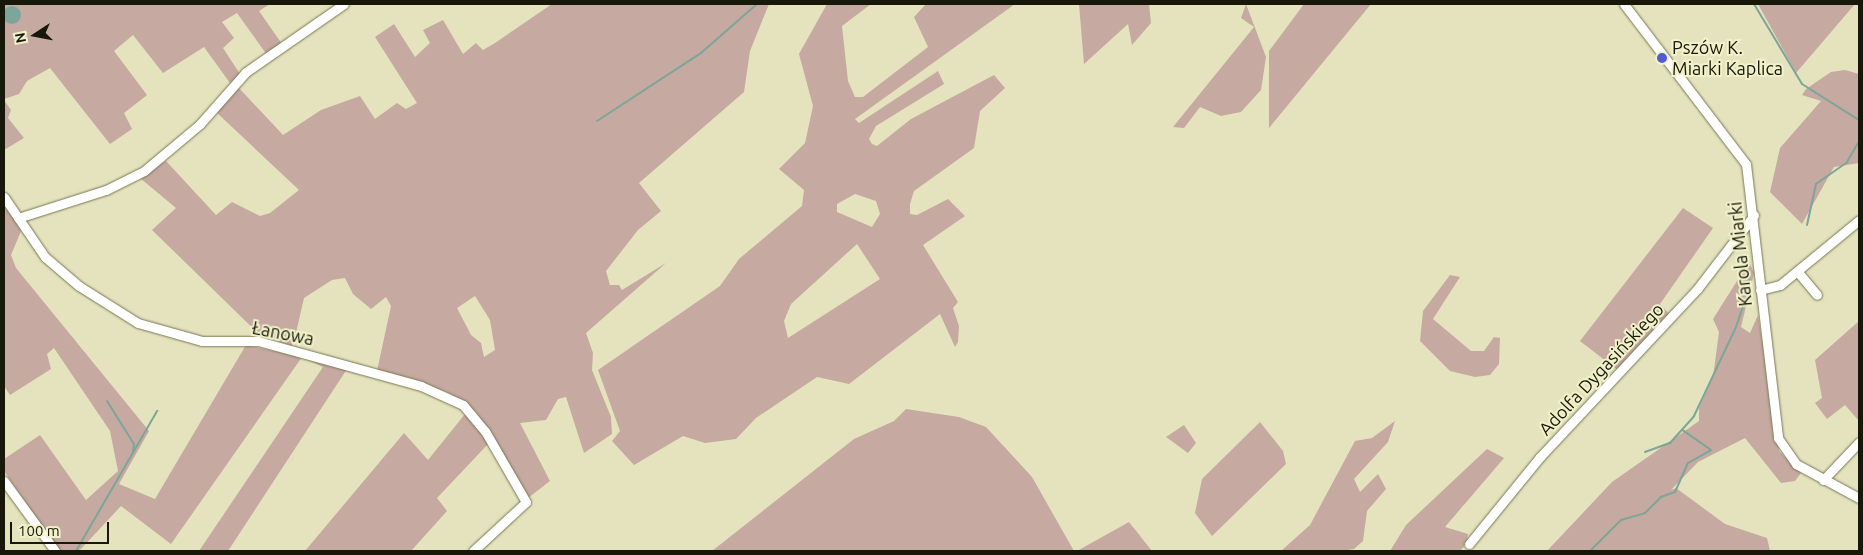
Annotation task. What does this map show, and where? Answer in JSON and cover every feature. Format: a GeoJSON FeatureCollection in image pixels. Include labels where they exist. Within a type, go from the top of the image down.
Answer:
{"type":"FeatureCollection","features":[{"type":"Feature","properties":{"kind":"street"},"geometry":{"type":"LineString","coordinates":[[18,218],[106,190],[144,171],[200,124],[246,72],[344,4]]}},
{"type":"Feature","properties":{"kind":"street","name":"Karola Miarki"},"geometry":{"type":"LineString","coordinates":[[1624,4],[1746,164],[1754,215],[1760,290],[1778,438],[1796,464],[1859,498]]}},
{"type":"Feature","properties":{"kind":"street","name":"Łanowa"},"geometry":{"type":"LineString","coordinates":[[4,197],[45,257],[63,274],[102,302],[155,330],[202,341],[265,343],[421,386],[463,405],[485,431],[526,502],[473,551]]}},
{"type":"Feature","properties":{"kind":"street","name":"Adolfa Dygasińskiego"},"geometry":{"type":"LineString","coordinates":[[1469,544],[1540,457],[1698,288],[1754,215]]}},
{"type":"Feature","properties":{"kind":"street"},"geometry":{"type":"LineString","coordinates":[[1760,290],[1780,285],[1859,220]]}},
{"type":"Feature","properties":{"kind":"street"},"geometry":{"type":"LineString","coordinates":[[1797,271],[1816,295]]}},
{"type":"Feature","properties":{"kind":"street"},"geometry":{"type":"LineString","coordinates":[[1824,480],[1859,442]]}},
{"type":"Feature","properties":{"kind":"street"},"geometry":{"type":"LineString","coordinates":[[4,481],[55,551]]}},
{"type":"Feature","properties":{"kind":"shaded area"},"geometry":{"type":"Polygon","coordinates":[[[4,4],[270,4],[259,11],[282,44],[267,55],[237,13],[222,22],[234,38],[223,48],[240,74],[230,83],[204,47],[163,73],[133,35],[114,51],[147,95],[124,113],[132,129],[110,144],[50,68],[27,81],[19,94],[4,99],[4,4]]]}},
{"type":"Feature","properties":{"kind":"shaded area"},"geometry":{"type":"Polygon","coordinates":[[[552,4],[769,4],[750,51],[744,92],[639,183],[661,211],[638,230],[606,271],[610,285],[619,285],[622,290],[666,263],[586,333],[593,353],[592,370],[611,417],[612,434],[584,453],[566,397],[558,399],[546,420],[520,423],[550,481],[528,498],[476,412],[447,392],[377,371],[391,306],[386,297],[371,309],[353,294],[345,278],[332,280],[304,298],[293,346],[261,336],[152,230],[176,208],[140,178],[166,161],[216,215],[232,202],[260,216],[270,213],[299,190],[215,111],[237,86],[283,135],[321,110],[360,96],[375,119],[397,103],[406,109],[417,103],[375,37],[394,24],[415,57],[430,43],[423,30],[443,20],[463,54],[476,43],[483,50],[552,4]],[[475,296],[457,308],[471,335],[481,343],[484,357],[495,350],[490,320],[475,296]]]}},
{"type":"Feature","properties":{"kind":"shaded area"},"geometry":{"type":"Polygon","coordinates":[[[827,4],[871,4],[842,26],[848,81],[855,97],[863,97],[928,47],[914,17],[926,4],[1015,4],[855,119],[859,123],[938,71],[944,84],[876,126],[869,139],[872,144],[877,146],[911,119],[994,75],[1005,88],[980,111],[974,148],[914,191],[910,204],[910,214],[917,215],[948,199],[965,216],[923,245],[958,302],[953,308],[959,326],[958,342],[955,347],[940,314],[849,384],[817,377],[756,418],[736,439],[705,443],[683,436],[634,465],[612,441],[620,431],[598,370],[720,286],[739,259],[802,206],[804,190],[779,169],[805,143],[813,106],[799,54],[827,4]],[[855,194],[837,204],[837,212],[872,227],[880,214],[876,201],[855,194]],[[857,244],[791,304],[784,321],[788,338],[880,279],[857,244]]]}},
{"type":"Feature","properties":{"kind":"shaded area"},"geometry":{"type":"Polygon","coordinates":[[[1079,4],[1149,4],[1151,23],[1132,45],[1128,24],[1084,64],[1079,4]]]}},
{"type":"Feature","properties":{"kind":"shaded area"},"geometry":{"type":"Polygon","coordinates":[[[1246,4],[1266,57],[1261,90],[1241,112],[1221,116],[1200,107],[1184,128],[1173,127],[1254,27],[1241,18],[1246,4]]]}},
{"type":"Feature","properties":{"kind":"shaded area"},"geometry":{"type":"Polygon","coordinates":[[[1304,4],[1371,4],[1269,128],[1269,51],[1304,4]]]}},
{"type":"Feature","properties":{"kind":"shaded area"},"geometry":{"type":"Polygon","coordinates":[[[1758,4],[1855,4],[1796,73],[1758,4]]]}},
{"type":"Feature","properties":{"kind":"shaded area"},"geometry":{"type":"Polygon","coordinates":[[[1845,70],[1859,74],[1859,163],[1834,167],[1802,224],[1770,192],[1780,148],[1821,101],[1802,95],[1806,89],[1831,72],[1845,70]]]}},
{"type":"Feature","properties":{"kind":"shaded area"},"geometry":{"type":"Polygon","coordinates":[[[4,100],[11,110],[8,118],[24,138],[4,150],[4,100]]]}},
{"type":"Feature","properties":{"kind":"shaded area"},"geometry":{"type":"Polygon","coordinates":[[[4,202],[21,231],[11,255],[16,268],[149,431],[119,484],[155,499],[246,345],[302,357],[171,544],[121,506],[79,551],[59,551],[4,471],[4,459],[40,435],[86,500],[118,471],[110,431],[54,348],[47,354],[51,369],[10,395],[4,386],[4,202]]]}},
{"type":"Feature","properties":{"kind":"shaded area"},"geometry":{"type":"Polygon","coordinates":[[[1683,208],[1713,228],[1660,304],[1674,319],[1624,375],[1580,341],[1683,208]]]}},
{"type":"Feature","properties":{"kind":"shaded area"},"geometry":{"type":"Polygon","coordinates":[[[1749,262],[1754,273],[1741,327],[1750,333],[1758,315],[1779,451],[1801,473],[1795,481],[1781,483],[1745,438],[1698,462],[1671,490],[1676,488],[1725,524],[1767,538],[1770,551],[1547,551],[1612,482],[1699,421],[1699,408],[1713,377],[1719,332],[1713,319],[1749,262]]]}},
{"type":"Feature","properties":{"kind":"shaded area"},"geometry":{"type":"Polygon","coordinates":[[[1450,275],[1460,277],[1433,319],[1471,351],[1484,351],[1494,337],[1500,338],[1499,364],[1490,375],[1475,377],[1450,371],[1420,341],[1423,311],[1450,275]]]}},
{"type":"Feature","properties":{"kind":"shaded area"},"geometry":{"type":"Polygon","coordinates":[[[1859,321],[1859,421],[1845,405],[1827,419],[1815,403],[1822,398],[1815,360],[1859,321]]]}},
{"type":"Feature","properties":{"kind":"shaded area"},"geometry":{"type":"Polygon","coordinates":[[[302,357],[347,369],[228,551],[199,551],[323,367],[302,357]]]}},
{"type":"Feature","properties":{"kind":"shaded area"},"geometry":{"type":"Polygon","coordinates":[[[906,409],[959,417],[986,427],[1032,477],[1074,551],[712,551],[854,439],[894,421],[906,409]]]}},
{"type":"Feature","properties":{"kind":"shaded area"},"geometry":{"type":"Polygon","coordinates":[[[465,414],[489,443],[437,498],[447,511],[411,551],[305,551],[404,433],[428,460],[465,414]]]}},
{"type":"Feature","properties":{"kind":"shaded area"},"geometry":{"type":"Polygon","coordinates":[[[1395,421],[1388,442],[1354,479],[1360,492],[1378,474],[1386,489],[1367,511],[1363,541],[1354,549],[1341,551],[1281,551],[1310,525],[1355,441],[1372,438],[1395,421]]]}},
{"type":"Feature","properties":{"kind":"shaded area"},"geometry":{"type":"Polygon","coordinates":[[[1260,422],[1283,451],[1286,464],[1212,536],[1195,513],[1202,479],[1260,422]]]}},
{"type":"Feature","properties":{"kind":"shaded area"},"geometry":{"type":"Polygon","coordinates":[[[1184,425],[1196,443],[1188,453],[1166,437],[1184,425]]]}},
{"type":"Feature","properties":{"kind":"shaded area"},"geometry":{"type":"Polygon","coordinates":[[[1487,449],[1504,458],[1445,527],[1468,534],[1466,544],[1460,551],[1390,551],[1406,525],[1487,449]]]}},
{"type":"Feature","properties":{"kind":"shaded area"},"geometry":{"type":"Polygon","coordinates":[[[1129,522],[1152,551],[1077,551],[1129,522]]]}},
{"type":"Feature","properties":{"kind":"water"},"geometry":{"type":"Polygon","coordinates":[[[12,6],[18,9],[21,15],[18,21],[12,24],[6,21],[3,15],[6,9],[12,6]]]}},
{"type":"Feature","properties":{"kind":"waterway"},"geometry":{"type":"LineString","coordinates":[[597,121],[701,53],[757,4]]}},
{"type":"Feature","properties":{"kind":"waterway"},"geometry":{"type":"LineString","coordinates":[[1754,4],[1802,84],[1859,120]]}},
{"type":"Feature","properties":{"kind":"waterway"},"geometry":{"type":"LineString","coordinates":[[1807,225],[1816,184],[1847,162],[1859,141]]}},
{"type":"Feature","properties":{"kind":"waterway"},"geometry":{"type":"LineString","coordinates":[[1645,452],[1670,443],[1694,416],[1736,327],[1750,286],[1748,267]]}},
{"type":"Feature","properties":{"kind":"waterway"},"geometry":{"type":"LineString","coordinates":[[107,401],[134,444],[133,452]]}},
{"type":"Feature","properties":{"kind":"waterway"},"geometry":{"type":"LineString","coordinates":[[76,551],[157,411]]}},
{"type":"Feature","properties":{"kind":"waterway"},"geometry":{"type":"LineString","coordinates":[[1590,551],[1621,520],[1645,513],[1661,497],[1675,492],[1688,463],[1711,450],[1682,430]]}},
{"type":"Feature","properties":{"kind":"place","name":"Pszów K. Miarki Kaplica"},"geometry":{"type":"Point","coordinates":[1662,58]}}]}
